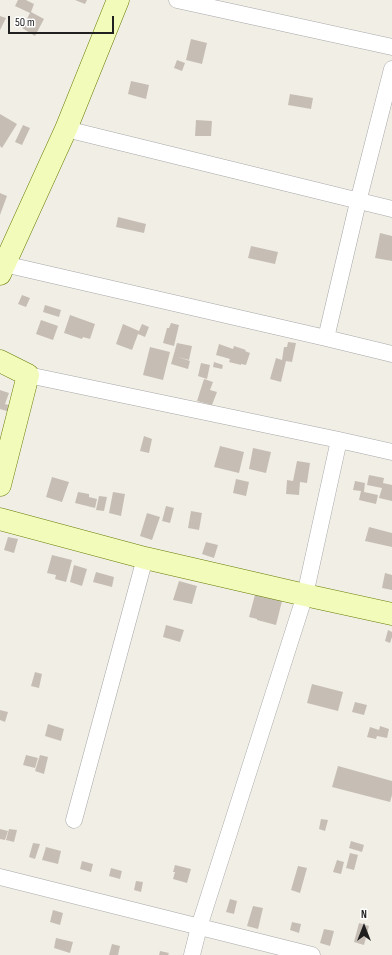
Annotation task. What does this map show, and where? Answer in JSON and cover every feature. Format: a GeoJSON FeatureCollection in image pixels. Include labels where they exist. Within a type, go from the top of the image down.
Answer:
{"type":"FeatureCollection","features":[{"type":"Feature","properties":{"kind":"street"},"geometry":{"type":"LineString","coordinates":[[118,0],[66,129],[1,267],[326,338],[392,354]]}},
{"type":"Feature","properties":{"kind":"street"},"geometry":{"type":"LineString","coordinates":[[178,0],[392,47]]}},
{"type":"Feature","properties":{"kind":"street"},"geometry":{"type":"LineString","coordinates":[[326,338],[358,202],[392,69]]}},
{"type":"Feature","properties":{"kind":"street"},"geometry":{"type":"LineString","coordinates":[[66,129],[392,210]]}},
{"type":"Feature","properties":{"kind":"street"},"geometry":{"type":"LineString","coordinates":[[0,361],[28,375],[392,452]]}},
{"type":"Feature","properties":{"kind":"street"},"geometry":{"type":"LineString","coordinates":[[0,485],[28,375]]}},
{"type":"Feature","properties":{"kind":"street"},"geometry":{"type":"LineString","coordinates":[[192,955],[199,927],[305,595],[339,440]]}},
{"type":"Feature","properties":{"kind":"street"},"geometry":{"type":"LineString","coordinates":[[0,519],[145,558],[392,614]]}},
{"type":"Feature","properties":{"kind":"street"},"geometry":{"type":"LineString","coordinates":[[74,820],[145,558]]}},
{"type":"Feature","properties":{"kind":"street"},"geometry":{"type":"LineString","coordinates":[[0,878],[312,955]]}},
{"type":"Feature","properties":{"kind":"building"},"geometry":{"type":"Polygon","coordinates":[[[18,0],[26,0],[34,4],[31,12],[44,19],[35,36],[22,28],[30,13],[15,6],[18,0]]]}},
{"type":"Feature","properties":{"kind":"building"},"geometry":{"type":"Polygon","coordinates":[[[75,0],[87,0],[85,4],[75,0]]]}},
{"type":"Feature","properties":{"kind":"building"},"geometry":{"type":"Polygon","coordinates":[[[0,16],[6,18],[0,30],[0,16]]]}},
{"type":"Feature","properties":{"kind":"building"},"geometry":{"type":"Polygon","coordinates":[[[191,39],[207,43],[202,64],[186,60],[191,39]]]}},
{"type":"Feature","properties":{"kind":"building"},"geometry":{"type":"Polygon","coordinates":[[[177,60],[185,63],[182,71],[174,68],[177,60]]]}},
{"type":"Feature","properties":{"kind":"building"},"geometry":{"type":"Polygon","coordinates":[[[131,81],[149,85],[146,99],[128,94],[131,81]]]}},
{"type":"Feature","properties":{"kind":"building"},"geometry":{"type":"Polygon","coordinates":[[[290,94],[313,98],[311,109],[288,105],[290,94]]]}},
{"type":"Feature","properties":{"kind":"building"},"geometry":{"type":"Polygon","coordinates":[[[0,114],[17,124],[2,148],[0,146],[0,114]]]}},
{"type":"Feature","properties":{"kind":"building"},"geometry":{"type":"Polygon","coordinates":[[[196,120],[212,121],[211,136],[195,136],[196,120]]]}},
{"type":"Feature","properties":{"kind":"building"},"geometry":{"type":"Polygon","coordinates":[[[23,125],[30,128],[22,145],[15,142],[23,125]]]}},
{"type":"Feature","properties":{"kind":"building"},"geometry":{"type":"Polygon","coordinates":[[[0,193],[7,196],[0,215],[0,193]]]}},
{"type":"Feature","properties":{"kind":"building"},"geometry":{"type":"Polygon","coordinates":[[[118,217],[146,224],[144,233],[116,227],[118,217]]]}},
{"type":"Feature","properties":{"kind":"building"},"geometry":{"type":"Polygon","coordinates":[[[380,233],[392,236],[392,261],[375,258],[380,233]]]}},
{"type":"Feature","properties":{"kind":"building"},"geometry":{"type":"Polygon","coordinates":[[[251,246],[278,252],[275,264],[248,258],[251,246]]]}},
{"type":"Feature","properties":{"kind":"building"},"geometry":{"type":"Polygon","coordinates":[[[22,295],[30,298],[26,307],[18,304],[22,295]]]}},
{"type":"Feature","properties":{"kind":"building"},"geometry":{"type":"Polygon","coordinates":[[[45,305],[61,310],[59,317],[43,312],[45,305]]]}},
{"type":"Feature","properties":{"kind":"building"},"geometry":{"type":"Polygon","coordinates":[[[70,315],[95,324],[90,339],[83,337],[82,339],[64,333],[70,315]]]}},
{"type":"Feature","properties":{"kind":"building"},"geometry":{"type":"Polygon","coordinates":[[[41,320],[58,326],[53,340],[36,334],[41,320]]]}},
{"type":"Feature","properties":{"kind":"building"},"geometry":{"type":"Polygon","coordinates":[[[171,323],[179,325],[174,346],[163,343],[167,328],[169,328],[171,323]]]}},
{"type":"Feature","properties":{"kind":"building"},"geometry":{"type":"Polygon","coordinates":[[[123,324],[139,331],[142,324],[149,327],[145,337],[138,334],[132,350],[116,344],[123,324]]]}},
{"type":"Feature","properties":{"kind":"building"},"geometry":{"type":"Polygon","coordinates":[[[288,342],[296,343],[292,362],[286,361],[281,382],[270,379],[276,358],[282,360],[284,347],[287,347],[288,342]]]}},
{"type":"Feature","properties":{"kind":"building"},"geometry":{"type":"Polygon","coordinates":[[[177,343],[192,346],[189,360],[178,357],[190,361],[188,369],[171,364],[177,343]]]}},
{"type":"Feature","properties":{"kind":"building"},"geometry":{"type":"Polygon","coordinates":[[[219,344],[233,349],[234,346],[250,353],[246,365],[229,362],[230,359],[216,355],[219,344]]]}},
{"type":"Feature","properties":{"kind":"building"},"geometry":{"type":"Polygon","coordinates":[[[150,347],[170,352],[163,380],[143,375],[150,347]]]}},
{"type":"Feature","properties":{"kind":"building"},"geometry":{"type":"Polygon","coordinates":[[[214,362],[223,365],[222,369],[213,367],[214,362]]]}},
{"type":"Feature","properties":{"kind":"building"},"geometry":{"type":"Polygon","coordinates":[[[201,363],[210,365],[207,379],[198,376],[201,363]]]}},
{"type":"Feature","properties":{"kind":"building"},"geometry":{"type":"Polygon","coordinates":[[[204,379],[213,382],[210,390],[217,392],[212,405],[197,401],[204,379]]]}},
{"type":"Feature","properties":{"kind":"building"},"geometry":{"type":"Polygon","coordinates":[[[0,390],[9,393],[5,404],[12,406],[10,412],[0,409],[0,390]]]}},
{"type":"Feature","properties":{"kind":"building"},"geometry":{"type":"Polygon","coordinates":[[[144,436],[152,439],[149,453],[140,451],[144,436]]]}},
{"type":"Feature","properties":{"kind":"building"},"geometry":{"type":"Polygon","coordinates":[[[220,446],[244,452],[239,473],[214,467],[220,446]]]}},
{"type":"Feature","properties":{"kind":"building"},"geometry":{"type":"Polygon","coordinates":[[[253,448],[271,452],[266,473],[249,469],[253,448]]]}},
{"type":"Feature","properties":{"kind":"building"},"geometry":{"type":"Polygon","coordinates":[[[297,461],[310,463],[307,483],[300,482],[299,495],[286,494],[287,480],[293,481],[297,461]]]}},
{"type":"Feature","properties":{"kind":"building"},"geometry":{"type":"Polygon","coordinates":[[[369,475],[384,478],[383,483],[392,485],[392,501],[379,498],[382,488],[367,485],[369,475]]]}},
{"type":"Feature","properties":{"kind":"building"},"geometry":{"type":"Polygon","coordinates":[[[52,477],[69,482],[62,502],[46,497],[52,477]]]}},
{"type":"Feature","properties":{"kind":"building"},"geometry":{"type":"Polygon","coordinates":[[[236,479],[249,482],[246,496],[233,493],[236,479]]]}},
{"type":"Feature","properties":{"kind":"building"},"geometry":{"type":"Polygon","coordinates":[[[355,481],[365,483],[364,492],[378,495],[376,504],[359,500],[361,491],[353,490],[355,481]]]}},
{"type":"Feature","properties":{"kind":"building"},"geometry":{"type":"Polygon","coordinates":[[[78,492],[89,494],[89,497],[97,499],[95,508],[75,503],[78,492]]]}},
{"type":"Feature","properties":{"kind":"building"},"geometry":{"type":"Polygon","coordinates":[[[113,492],[125,494],[121,516],[109,513],[113,492]]]}},
{"type":"Feature","properties":{"kind":"building"},"geometry":{"type":"Polygon","coordinates":[[[99,496],[107,497],[104,511],[96,510],[99,496]]]}},
{"type":"Feature","properties":{"kind":"building"},"geometry":{"type":"Polygon","coordinates":[[[166,506],[174,508],[170,523],[162,521],[166,506]]]}},
{"type":"Feature","properties":{"kind":"building"},"geometry":{"type":"Polygon","coordinates":[[[191,511],[202,513],[199,530],[188,528],[191,511]]]}},
{"type":"Feature","properties":{"kind":"building"},"geometry":{"type":"Polygon","coordinates":[[[147,513],[160,517],[152,540],[140,536],[147,513]]]}},
{"type":"Feature","properties":{"kind":"building"},"geometry":{"type":"Polygon","coordinates":[[[369,527],[392,533],[392,547],[365,541],[369,527]]]}},
{"type":"Feature","properties":{"kind":"building"},"geometry":{"type":"Polygon","coordinates":[[[8,537],[18,539],[14,553],[4,550],[8,537]]]}},
{"type":"Feature","properties":{"kind":"building"},"geometry":{"type":"Polygon","coordinates":[[[206,542],[218,545],[214,558],[202,554],[206,542]]]}},
{"type":"Feature","properties":{"kind":"building"},"geometry":{"type":"Polygon","coordinates":[[[52,555],[72,560],[66,582],[55,579],[56,575],[47,573],[52,555]]]}},
{"type":"Feature","properties":{"kind":"building"},"geometry":{"type":"Polygon","coordinates":[[[74,565],[87,569],[82,586],[70,582],[74,565]]]}},
{"type":"Feature","properties":{"kind":"building"},"geometry":{"type":"Polygon","coordinates":[[[96,572],[114,577],[112,587],[93,582],[96,572]]]}},
{"type":"Feature","properties":{"kind":"building"},"geometry":{"type":"Polygon","coordinates":[[[385,573],[392,575],[392,590],[382,588],[385,573]]]}},
{"type":"Feature","properties":{"kind":"building"},"geometry":{"type":"Polygon","coordinates":[[[179,581],[197,586],[192,604],[173,600],[179,581]]]}},
{"type":"Feature","properties":{"kind":"building"},"geometry":{"type":"Polygon","coordinates":[[[256,591],[282,601],[276,625],[249,617],[256,591]]]}},
{"type":"Feature","properties":{"kind":"building"},"geometry":{"type":"Polygon","coordinates":[[[166,625],[184,630],[180,642],[163,637],[166,625]]]}},
{"type":"Feature","properties":{"kind":"building"},"geometry":{"type":"Polygon","coordinates":[[[388,630],[392,632],[390,643],[385,641],[388,630]]]}},
{"type":"Feature","properties":{"kind":"building"},"geometry":{"type":"Polygon","coordinates":[[[35,672],[42,674],[39,688],[31,686],[35,672]]]}},
{"type":"Feature","properties":{"kind":"building"},"geometry":{"type":"Polygon","coordinates":[[[312,684],[343,692],[338,711],[307,703],[312,684]]]}},
{"type":"Feature","properties":{"kind":"building"},"geometry":{"type":"Polygon","coordinates":[[[355,702],[367,705],[364,715],[352,712],[355,702]]]}},
{"type":"Feature","properties":{"kind":"building"},"geometry":{"type":"Polygon","coordinates":[[[0,710],[8,712],[5,722],[0,720],[0,710]]]}},
{"type":"Feature","properties":{"kind":"building"},"geometry":{"type":"Polygon","coordinates":[[[48,724],[64,729],[61,741],[45,736],[48,724]]]}},
{"type":"Feature","properties":{"kind":"building"},"geometry":{"type":"Polygon","coordinates":[[[380,726],[389,729],[387,738],[377,736],[376,739],[367,737],[370,727],[379,730],[380,726]]]}},
{"type":"Feature","properties":{"kind":"building"},"geometry":{"type":"Polygon","coordinates":[[[26,755],[38,758],[35,768],[23,765],[26,755]]]}},
{"type":"Feature","properties":{"kind":"building"},"geometry":{"type":"Polygon","coordinates":[[[40,755],[48,757],[44,774],[35,771],[40,755]]]}},
{"type":"Feature","properties":{"kind":"building"},"geometry":{"type":"Polygon","coordinates":[[[338,766],[392,781],[392,795],[390,802],[332,787],[338,766]]]}},
{"type":"Feature","properties":{"kind":"building"},"geometry":{"type":"Polygon","coordinates":[[[321,819],[328,820],[325,831],[319,829],[321,819]]]}},
{"type":"Feature","properties":{"kind":"building"},"geometry":{"type":"Polygon","coordinates":[[[0,829],[8,831],[5,840],[0,839],[0,829]]]}},
{"type":"Feature","properties":{"kind":"building"},"geometry":{"type":"Polygon","coordinates":[[[9,829],[17,830],[14,842],[6,840],[9,829]]]}},
{"type":"Feature","properties":{"kind":"building"},"geometry":{"type":"Polygon","coordinates":[[[351,841],[364,845],[362,852],[349,848],[351,841]]]}},
{"type":"Feature","properties":{"kind":"building"},"geometry":{"type":"Polygon","coordinates":[[[33,843],[40,844],[35,859],[29,857],[33,843]]]}},
{"type":"Feature","properties":{"kind":"building"},"geometry":{"type":"Polygon","coordinates":[[[46,847],[61,851],[58,864],[42,860],[46,847]]]}},
{"type":"Feature","properties":{"kind":"building"},"geometry":{"type":"Polygon","coordinates":[[[350,853],[358,855],[354,870],[346,868],[350,853]]]}},
{"type":"Feature","properties":{"kind":"building"},"geometry":{"type":"Polygon","coordinates":[[[337,860],[344,862],[341,874],[333,872],[337,860]]]}},
{"type":"Feature","properties":{"kind":"building"},"geometry":{"type":"Polygon","coordinates":[[[82,861],[93,864],[91,872],[80,869],[82,861]]]}},
{"type":"Feature","properties":{"kind":"building"},"geometry":{"type":"Polygon","coordinates":[[[175,865],[191,869],[187,883],[173,879],[175,865]]]}},
{"type":"Feature","properties":{"kind":"building"},"geometry":{"type":"Polygon","coordinates":[[[298,866],[307,868],[300,893],[291,890],[298,866]]]}},
{"type":"Feature","properties":{"kind":"building"},"geometry":{"type":"Polygon","coordinates":[[[111,868],[122,871],[120,879],[109,876],[111,868]]]}},
{"type":"Feature","properties":{"kind":"building"},"geometry":{"type":"Polygon","coordinates":[[[136,881],[143,882],[141,892],[134,890],[136,881]]]}},
{"type":"Feature","properties":{"kind":"building"},"geometry":{"type":"Polygon","coordinates":[[[230,899],[237,901],[234,914],[226,912],[230,899]]]}},
{"type":"Feature","properties":{"kind":"building"},"geometry":{"type":"Polygon","coordinates":[[[253,906],[263,908],[258,929],[247,926],[253,906]]]}},
{"type":"Feature","properties":{"kind":"building"},"geometry":{"type":"Polygon","coordinates":[[[53,910],[63,913],[60,925],[50,922],[53,910]]]}},
{"type":"Feature","properties":{"kind":"building"},"geometry":{"type":"Polygon","coordinates":[[[292,922],[301,924],[299,933],[290,930],[292,922]]]}},
{"type":"Feature","properties":{"kind":"building"},"geometry":{"type":"Polygon","coordinates":[[[359,923],[369,926],[364,945],[354,942],[359,923]]]}},
{"type":"Feature","properties":{"kind":"building"},"geometry":{"type":"Polygon","coordinates":[[[324,929],[334,931],[330,946],[320,943],[324,929]]]}},
{"type":"Feature","properties":{"kind":"building"},"geometry":{"type":"Polygon","coordinates":[[[56,938],[73,942],[70,953],[54,948],[56,938]]]}},
{"type":"Feature","properties":{"kind":"building"},"geometry":{"type":"Polygon","coordinates":[[[112,944],[120,946],[118,955],[109,955],[112,944]]]}},
{"type":"Feature","properties":{"kind":"building"},"geometry":{"type":"Polygon","coordinates":[[[160,951],[169,953],[168,955],[159,955],[160,951]]]}}]}
